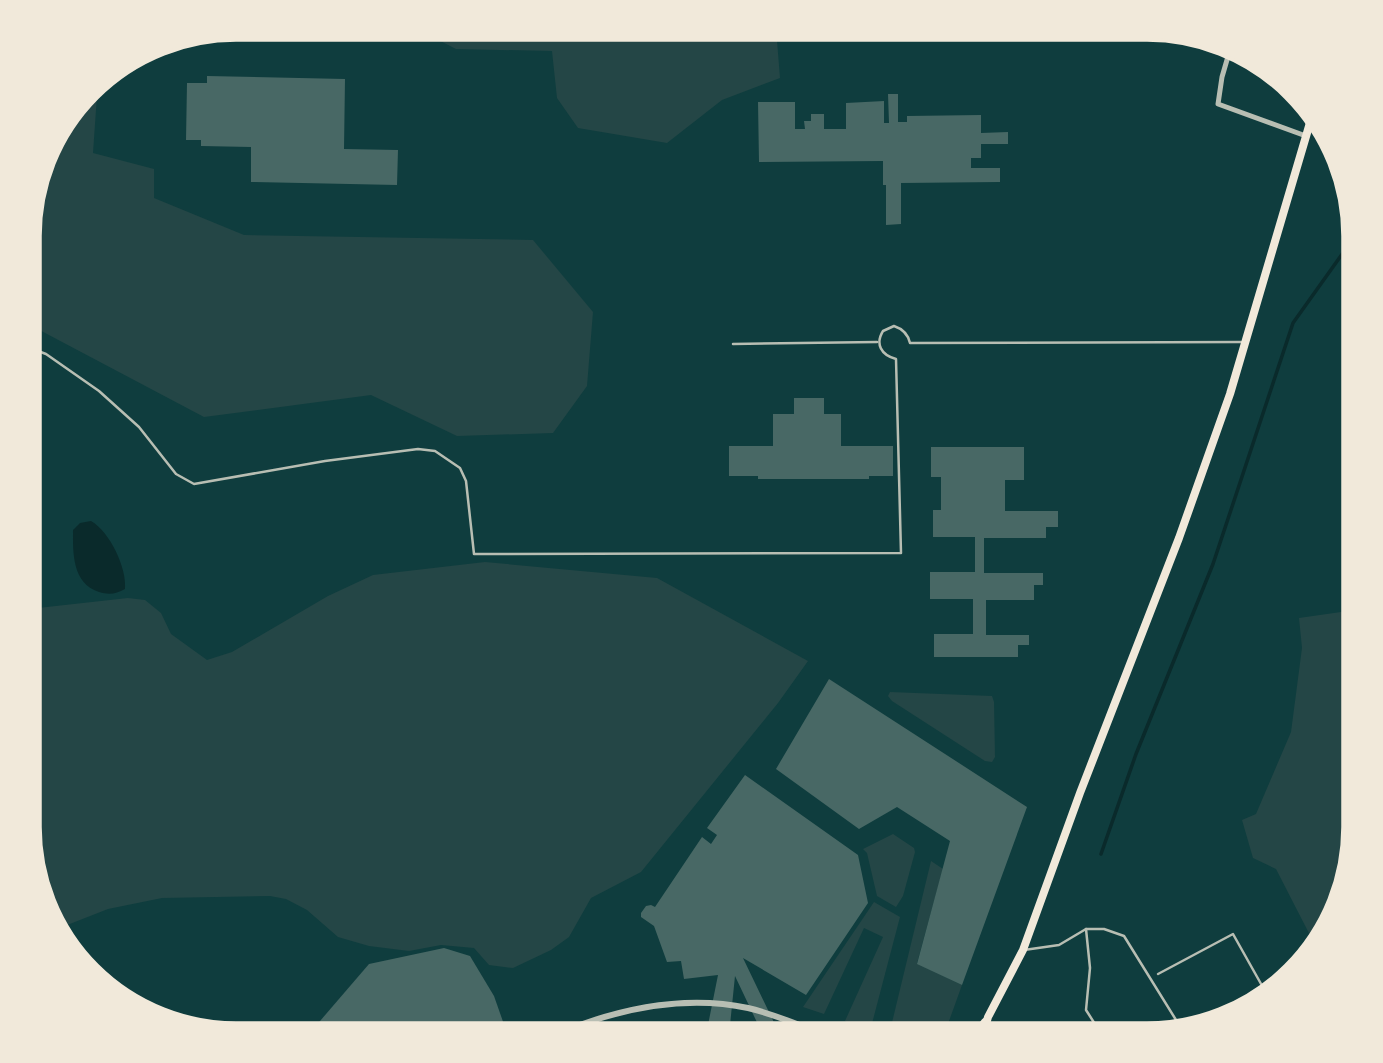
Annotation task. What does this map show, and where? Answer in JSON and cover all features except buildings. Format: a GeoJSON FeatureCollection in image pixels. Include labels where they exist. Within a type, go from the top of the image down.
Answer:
{"type":"FeatureCollection","features":[{"type":"Feature","properties":{"kind":"main road"},"geometry":{"type":"LineString","coordinates":[[984,1023],[1023,950],[1080,793],[1179,538],[1230,394],[1308,127]]}},
{"type":"Feature","properties":{"kind":"main road"},"geometry":{"type":"LineString","coordinates":[[986,1023],[988,1017]]}},
{"type":"Feature","properties":{"kind":"street"},"geometry":{"type":"LineString","coordinates":[[1227,58],[1218,104],[1306,136]]}},
{"type":"Feature","properties":{"kind":"street"},"geometry":{"type":"LineString","coordinates":[[589,1022],[646,1006],[709,1003],[748,1008],[791,1023]]}},
{"type":"Feature","properties":{"kind":"lane"},"geometry":{"type":"LineString","coordinates":[[878,342],[883,331],[894,326],[905,332],[910,343],[1245,342]]}},
{"type":"Feature","properties":{"kind":"lane"},"geometry":{"type":"LineString","coordinates":[[733,344],[878,342]]}},
{"type":"Feature","properties":{"kind":"lane"},"geometry":{"type":"LineString","coordinates":[[40,352],[99,391],[139,427],[176,474],[194,484],[325,461],[418,449],[435,451],[460,468],[466,481],[474,554],[901,553],[896,359],[884,354],[878,342]]}},
{"type":"Feature","properties":{"kind":"lane"},"geometry":{"type":"LineString","coordinates":[[1086,929],[1090,968],[1086,1010],[1094,1023]]}},
{"type":"Feature","properties":{"kind":"lane"},"geometry":{"type":"LineString","coordinates":[[1023,950],[1059,945],[1086,929],[1104,929],[1124,936],[1176,1020]]}},
{"type":"Feature","properties":{"kind":"lane"},"geometry":{"type":"LineString","coordinates":[[1158,974],[1233,934],[1262,985]]}},
{"type":"Feature","properties":{"kind":"shaded area"},"geometry":{"type":"Polygon","coordinates":[[[439,40],[777,41],[780,78],[722,100],[667,143],[578,128],[557,98],[552,51],[456,49],[439,40]]]}},
{"type":"Feature","properties":{"kind":"shaded area"},"geometry":{"type":"Polygon","coordinates":[[[97,99],[93,153],[154,169],[154,198],[244,235],[533,240],[593,312],[587,386],[553,433],[457,436],[371,395],[204,417],[40,330],[40,237],[47,186],[67,138],[97,99]]]}},
{"type":"Feature","properties":{"kind":"shaded area"},"geometry":{"type":"Polygon","coordinates":[[[91,521],[105,533],[120,561],[125,589],[119,592],[109,594],[90,588],[79,574],[74,557],[73,530],[80,523],[91,521]]]}},
{"type":"Feature","properties":{"kind":"shaded area"},"geometry":{"type":"Polygon","coordinates":[[[485,562],[657,578],[808,661],[778,703],[641,872],[591,898],[569,937],[551,950],[513,968],[489,965],[474,948],[441,945],[409,951],[369,946],[338,937],[307,910],[286,899],[270,896],[162,898],[108,909],[67,925],[47,877],[41,839],[41,608],[128,598],[145,600],[161,613],[171,634],[207,660],[232,652],[328,596],[373,575],[485,562]]]}},
{"type":"Feature","properties":{"kind":"shaded area"},"geometry":{"type":"Polygon","coordinates":[[[1342,612],[1342,839],[1339,865],[1328,901],[1310,935],[1276,869],[1253,858],[1242,820],[1256,814],[1291,732],[1302,648],[1299,618],[1342,612]]]}},
{"type":"Feature","properties":{"kind":"shaded area"},"geometry":{"type":"Polygon","coordinates":[[[890,692],[992,696],[995,757],[992,762],[985,761],[892,701],[888,696],[890,692]]]}},
{"type":"Feature","properties":{"kind":"shaded area"},"geometry":{"type":"Polygon","coordinates":[[[893,834],[914,848],[915,852],[903,896],[896,907],[877,896],[867,853],[863,849],[893,834]]]}},
{"type":"Feature","properties":{"kind":"shaded area"},"geometry":{"type":"Polygon","coordinates":[[[931,861],[943,869],[917,963],[962,985],[948,1023],[892,1023],[931,861]]]}},
{"type":"Feature","properties":{"kind":"shaded area"},"geometry":{"type":"Polygon","coordinates":[[[874,902],[900,917],[872,1023],[845,1021],[883,937],[864,928],[824,1014],[803,1007],[874,902]]]}},
{"type":"Feature","properties":{"kind":"waterway"},"geometry":{"type":"LineString","coordinates":[[1101,854],[1136,754],[1213,564],[1293,323],[1343,253]]}}]}
